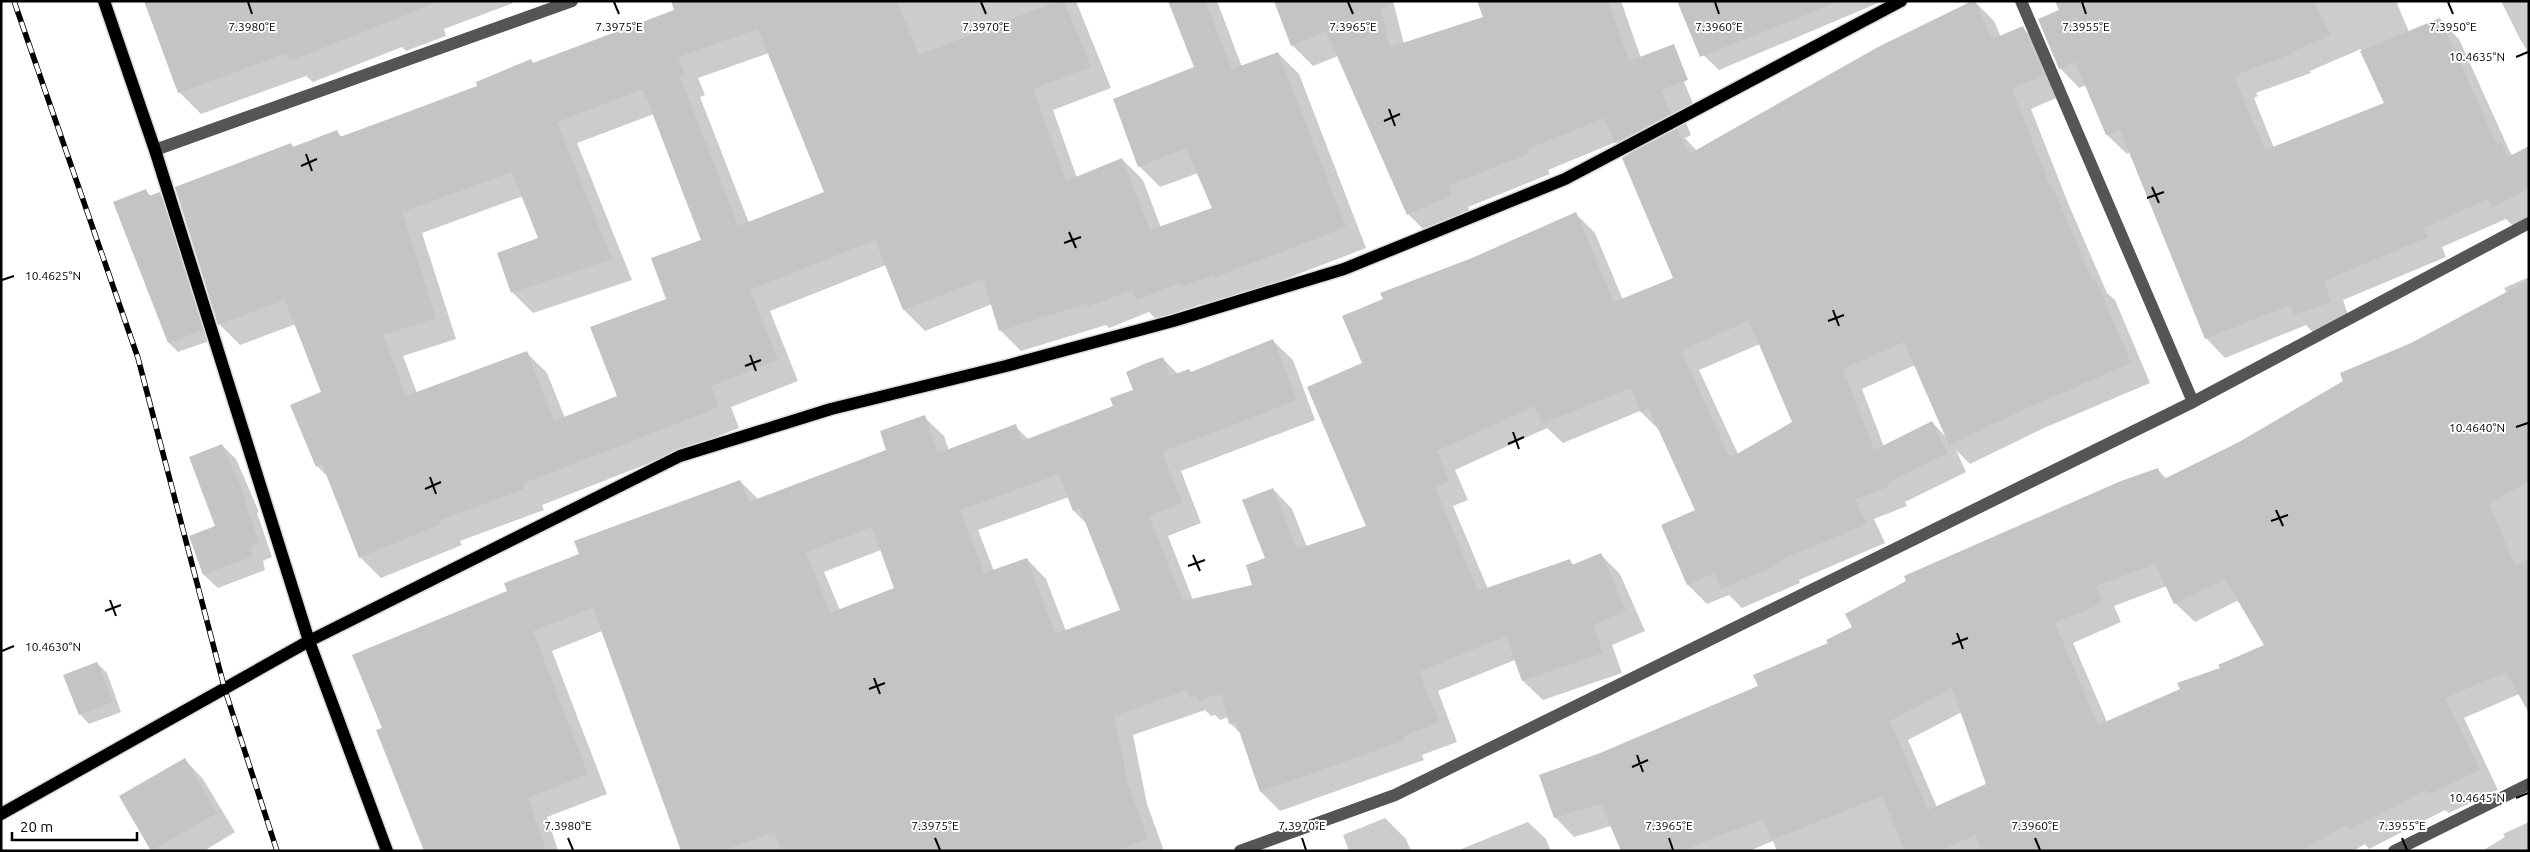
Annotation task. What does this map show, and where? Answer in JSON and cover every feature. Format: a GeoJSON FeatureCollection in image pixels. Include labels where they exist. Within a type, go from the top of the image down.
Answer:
{"type":"FeatureCollection","features":[{"type":"Feature","properties":{"kind":"main road"},"geometry":{"type":"LineString","coordinates":[[104,1],[155,150],[309,641],[387,851]]}},
{"type":"Feature","properties":{"kind":"main road"},"geometry":{"type":"LineString","coordinates":[[1,814],[309,641],[680,456],[831,409],[1016,364],[1173,322],[1344,269],[1565,179],[1901,1]]}},
{"type":"Feature","properties":{"kind":"street"},"geometry":{"type":"LineString","coordinates":[[155,150],[572,1]]}},
{"type":"Feature","properties":{"kind":"street"},"geometry":{"type":"LineString","coordinates":[[2021,1],[2193,402]]}},
{"type":"Feature","properties":{"kind":"street"},"geometry":{"type":"LineString","coordinates":[[1240,851],[1395,795],[2193,402],[2529,223]]}},
{"type":"Feature","properties":{"kind":"street"},"geometry":{"type":"LineString","coordinates":[[2394,851],[2529,784]]}},
{"type":"Feature","properties":{"kind":"building"},"geometry":{"type":"Polygon","coordinates":[[[144,1],[434,1],[435,3],[290,61],[287,53],[178,93],[144,1]]]}},
{"type":"Feature","properties":{"kind":"building"},"geometry":{"type":"Polygon","coordinates":[[[671,1],[897,1],[919,55],[1058,1],[1064,1],[1091,67],[1033,89],[1066,181],[1122,158],[1150,230],[1212,208],[1186,148],[1138,167],[1113,99],[1194,67],[1168,1],[1205,1],[1232,69],[1278,52],[1346,227],[1214,278],[1213,275],[1181,287],[1180,283],[1136,300],[1132,290],[1087,307],[1085,304],[999,331],[983,279],[903,310],[875,240],[750,290],[778,360],[711,386],[719,407],[522,484],[524,489],[440,520],[441,524],[359,558],[322,464],[316,467],[290,405],[321,392],[285,300],[218,325],[175,187],[291,143],[293,147],[337,130],[340,137],[477,86],[476,82],[531,59],[533,63],[674,10],[671,1]],[[758,29],[678,57],[684,74],[680,76],[738,226],[824,192],[758,29]],[[643,89],[557,122],[612,259],[511,293],[497,253],[538,238],[512,172],[402,212],[436,318],[383,335],[406,396],[527,351],[554,421],[617,396],[590,327],[666,299],[651,258],[701,240],[643,89]]]}},
{"type":"Feature","properties":{"kind":"building"},"geometry":{"type":"Polygon","coordinates":[[[1274,1],[1397,1],[1381,9],[1390,47],[1483,17],[1477,1],[1608,1],[1629,61],[1674,44],[1688,80],[1661,90],[1671,114],[1615,143],[1604,118],[1528,149],[1530,153],[1448,186],[1452,195],[1407,215],[1326,31],[1291,46],[1274,1]]]}},
{"type":"Feature","properties":{"kind":"building"},"geometry":{"type":"Polygon","coordinates":[[[1677,1],[1834,1],[1835,3],[1700,57],[1677,1]]]}},
{"type":"Feature","properties":{"kind":"building"},"geometry":{"type":"Polygon","coordinates":[[[1972,1],[1975,1],[1992,39],[2023,26],[2044,75],[2012,89],[2050,186],[2052,185],[2092,280],[2095,279],[2131,363],[2025,409],[1949,445],[1904,342],[1843,369],[1874,450],[1932,421],[1948,453],[1887,483],[1888,487],[1855,499],[1867,524],[1780,560],[1782,563],[1721,589],[1715,573],[1687,585],[1661,525],[1695,510],[1649,409],[1640,412],[1631,388],[1542,424],[1534,406],[1437,451],[1449,481],[1435,487],[1478,591],[1570,559],[1572,565],[1601,553],[1626,611],[1593,625],[1603,653],[1522,681],[1506,636],[1419,672],[1439,722],[1404,736],[1405,740],[1260,792],[1236,722],[1229,724],[1221,693],[1199,701],[1197,695],[1190,698],[1187,690],[1114,716],[1128,784],[1148,839],[1115,851],[782,851],[774,832],[722,851],[681,851],[593,608],[533,631],[588,774],[528,798],[546,851],[424,851],[376,730],[382,728],[352,655],[507,591],[504,583],[579,554],[574,541],[740,480],[749,502],[886,450],[880,431],[925,415],[938,453],[1016,424],[1022,441],[1113,406],[1110,398],[1133,390],[1126,372],[1144,364],[1163,357],[1170,376],[1189,369],[1191,372],[1273,339],[1297,400],[1162,452],[1182,503],[1149,516],[1183,601],[1252,585],[1246,565],[1265,558],[1242,500],[1273,488],[1297,549],[1366,526],[1307,387],[1362,363],[1342,316],[1383,299],[1380,293],[1472,258],[1576,212],[1614,302],[1673,278],[1622,158],[1677,129],[1689,154],[1878,47],[1972,1]],[[1749,321],[1681,350],[1730,458],[1792,422],[1749,321]],[[1059,474],[960,510],[984,573],[1027,558],[1055,634],[1120,610],[1080,509],[1073,511],[1059,474]],[[872,527],[806,552],[830,613],[894,588],[872,527]]]}},
{"type":"Feature","properties":{"kind":"building"},"geometry":{"type":"Polygon","coordinates":[[[2055,1],[2314,1],[2331,35],[2292,52],[2293,54],[2238,74],[2239,77],[2235,79],[2265,150],[2384,103],[2360,51],[2440,18],[2497,145],[2501,142],[2508,157],[2529,146],[2529,188],[2493,207],[2488,199],[2423,228],[2428,237],[2324,281],[2331,302],[2294,315],[2290,305],[2205,339],[2120,130],[2106,135],[2075,62],[2059,69],[2038,19],[2059,10],[2055,1]]]}},
{"type":"Feature","properties":{"kind":"building"},"geometry":{"type":"Polygon","coordinates":[[[146,189],[149,196],[160,192],[203,330],[168,343],[113,202],[146,189]]]}},
{"type":"Feature","properties":{"kind":"building"},"geometry":{"type":"Polygon","coordinates":[[[2529,280],[2529,481],[2489,504],[2515,565],[2529,559],[2529,713],[2506,672],[2445,698],[2480,770],[2428,794],[2426,790],[2349,830],[2346,825],[2300,851],[1981,851],[1975,835],[1940,851],[1905,851],[1882,796],[1772,840],[1763,819],[1681,851],[1621,851],[1601,804],[1554,818],[1539,775],[1600,753],[1758,686],[1753,675],[1828,643],[1826,640],[1852,627],[1845,614],[1906,581],[1904,576],[2121,481],[2158,468],[2162,480],[2239,442],[2343,381],[2340,373],[2411,343],[2529,280]],[[2155,564],[2096,586],[2103,603],[2055,623],[2098,725],[2180,689],[2177,683],[2220,668],[2218,665],[2264,645],[2225,579],[2174,604],[2155,564]],[[1952,688],[1890,721],[1928,810],[1986,784],[1952,688]]]}},
{"type":"Feature","properties":{"kind":"building"},"geometry":{"type":"Polygon","coordinates":[[[222,444],[246,498],[244,499],[259,543],[250,547],[253,556],[203,575],[189,536],[215,526],[189,457],[222,444]]]}},
{"type":"Feature","properties":{"kind":"building"},"geometry":{"type":"Polygon","coordinates":[[[97,662],[113,702],[79,715],[63,675],[97,662]]]}},
{"type":"Feature","properties":{"kind":"building"},"geometry":{"type":"Polygon","coordinates":[[[185,758],[217,813],[151,851],[119,796],[185,758]]]}},
{"type":"Feature","properties":{"kind":"railway"},"geometry":{"type":"LineString","coordinates":[[14,1],[138,358],[225,690],[277,851]]}}]}
